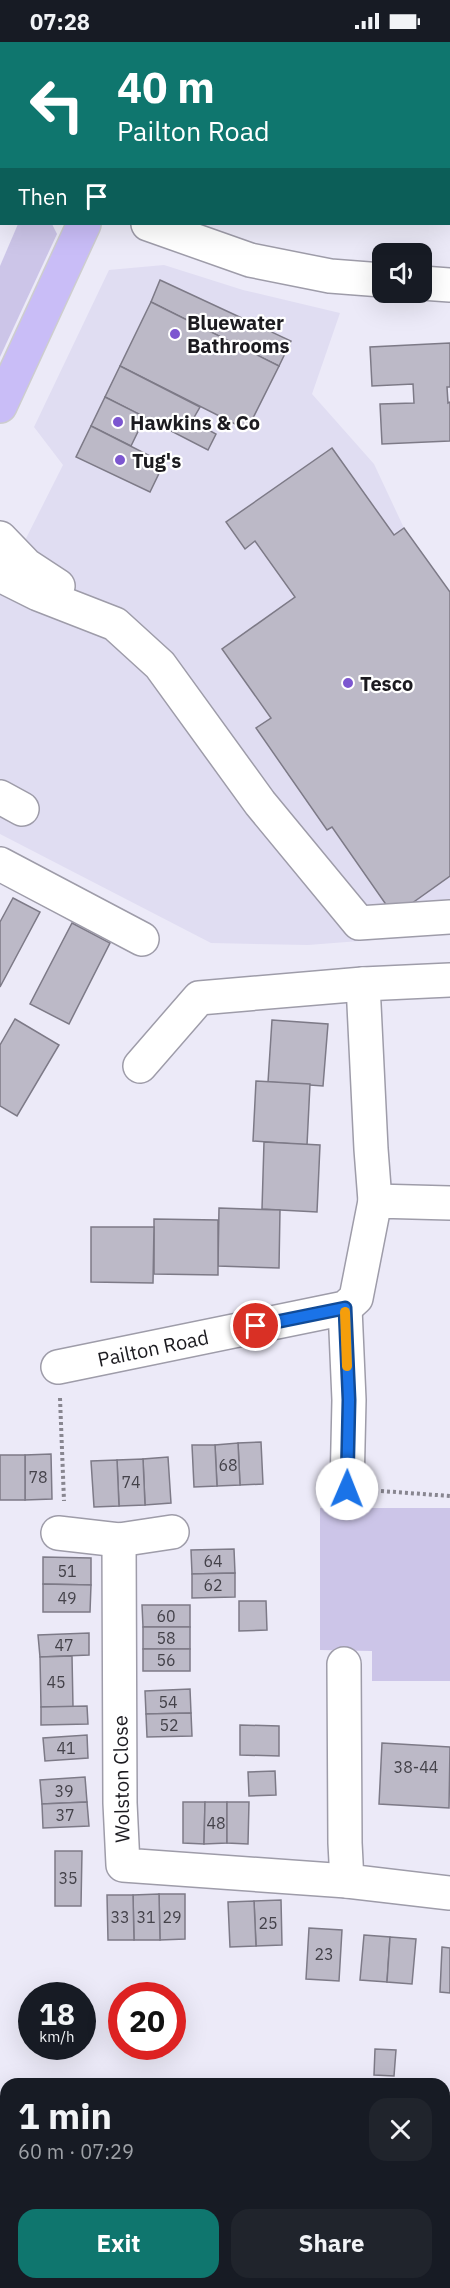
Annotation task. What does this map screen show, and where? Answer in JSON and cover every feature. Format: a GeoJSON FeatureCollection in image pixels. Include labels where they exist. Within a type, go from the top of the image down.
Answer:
{"type":"FeatureCollection","features":[{"type":"Feature","properties":{"kind":"highway"},"geometry":{"type":"LineString","coordinates":[[0,406],[84,225]]}},
{"type":"Feature","properties":{"kind":"street"},"geometry":{"type":"LineString","coordinates":[[150,225],[250,260],[330,276],[372,279]]}},
{"type":"Feature","properties":{"kind":"street"},"geometry":{"type":"LineString","coordinates":[[432,284],[450,285]]}},
{"type":"Feature","properties":{"kind":"street"},"geometry":{"type":"LineString","coordinates":[[0,538],[26,565],[115,624],[160,665],[260,803],[359,923],[450,917]]}},
{"type":"Feature","properties":{"kind":"street"},"geometry":{"type":"LineString","coordinates":[[0,575],[38,594],[115,624]]}},
{"type":"Feature","properties":{"kind":"street"},"geometry":{"type":"LineString","coordinates":[[0,596],[38,594]]}},
{"type":"Feature","properties":{"kind":"street"},"geometry":{"type":"LineString","coordinates":[[0,864],[142,939]]}},
{"type":"Feature","properties":{"kind":"street"},"geometry":{"type":"LineString","coordinates":[[140,1066],[199,998],[363,984],[450,980]]}},
{"type":"Feature","properties":{"kind":"street"},"geometry":{"type":"LineString","coordinates":[[347,1489],[349,1400],[345,1308],[356,1298],[375,1201],[363,984]]}},
{"type":"Feature","properties":{"kind":"street"},"geometry":{"type":"LineString","coordinates":[[375,1201],[450,1203]]}},
{"type":"Feature","properties":{"kind":"street","name":"Pailton Road"},"geometry":{"type":"LineString","coordinates":[[58,1367],[345,1308]]}},
{"type":"Feature","properties":{"kind":"street"},"geometry":{"type":"LineString","coordinates":[[62,1533],[119,1540],[172,1532]]}},
{"type":"Feature","properties":{"kind":"street","name":"Wolston Close"},"geometry":{"type":"LineString","coordinates":[[119,1540],[120,1803],[123,1865],[348,1881],[450,1893]]}},
{"type":"Feature","properties":{"kind":"street"},"geometry":{"type":"LineString","coordinates":[[344,1664],[345,1844],[348,1881]]}},
{"type":"Feature","properties":{"kind":"path"},"geometry":{"type":"LineString","coordinates":[[58,1367],[62,1533]]}},
{"type":"Feature","properties":{"kind":"path"},"geometry":{"type":"LineString","coordinates":[[347,1489],[450,1496]]}},
{"type":"Feature","properties":{"kind":"shaded area"},"geometry":{"type":"Polygon","coordinates":[[[18,225],[52,225],[57,234],[0,357],[0,266],[18,225]]]}},
{"type":"Feature","properties":{"kind":"shaded area"},"geometry":{"type":"Polygon","coordinates":[[[164,265],[243,290],[340,313],[312,394],[374,464],[404,528],[450,592],[450,934],[308,945],[211,943],[0,834],[0,590],[63,465],[34,427],[109,270],[164,265]]]}},
{"type":"Feature","properties":{"kind":"shaded area"},"geometry":{"type":"Polygon","coordinates":[[[320,1508],[450,1508],[450,1681],[372,1681],[372,1651],[320,1650],[320,1508]]]}},
{"type":"Feature","properties":{"kind":"building"},"geometry":{"type":"Polygon","coordinates":[[[160,280],[291,341],[279,366],[151,302],[160,280]]]}},
{"type":"Feature","properties":{"kind":"building","name":"Bluewater Bathrooms"},"geometry":{"type":"Polygon","coordinates":[[[151,302],[279,366],[247,430],[120,366],[151,302]]]}},
{"type":"Feature","properties":{"kind":"building"},"geometry":{"type":"Polygon","coordinates":[[[450,343],[450,387],[447,387],[448,403],[450,402],[450,441],[382,444],[380,404],[414,403],[413,384],[372,386],[370,347],[450,343]]]}},
{"type":"Feature","properties":{"kind":"building"},"geometry":{"type":"Polygon","coordinates":[[[120,366],[200,407],[192,421],[216,434],[208,450],[105,397],[120,366]]]}},
{"type":"Feature","properties":{"kind":"building","name":"Hawkins & Co"},"geometry":{"type":"Polygon","coordinates":[[[105,397],[145,417],[131,446],[91,426],[105,397]]]}},
{"type":"Feature","properties":{"kind":"building","name":"Tug's"},"geometry":{"type":"Polygon","coordinates":[[[91,426],[164,463],[150,492],[76,457],[91,426]]]}},
{"type":"Feature","properties":{"kind":"building","name":"Tesco"},"geometry":{"type":"Polygon","coordinates":[[[332,448],[394,535],[404,528],[450,592],[450,876],[394,916],[332,827],[327,830],[256,728],[271,718],[222,649],[295,597],[255,541],[245,549],[226,522],[332,448]]]}},
{"type":"Feature","properties":{"kind":"building"},"geometry":{"type":"Polygon","coordinates":[[[13,898],[40,912],[0,987],[0,922],[13,898]]]}},
{"type":"Feature","properties":{"kind":"building"},"geometry":{"type":"Polygon","coordinates":[[[72,923],[110,943],[69,1024],[30,1004],[72,923]]]}},
{"type":"Feature","properties":{"kind":"building"},"geometry":{"type":"Polygon","coordinates":[[[15,1019],[59,1045],[17,1116],[0,1106],[0,1045],[15,1019]]]}},
{"type":"Feature","properties":{"kind":"building"},"geometry":{"type":"Polygon","coordinates":[[[272,1020],[328,1024],[323,1086],[268,1082],[272,1020]]]}},
{"type":"Feature","properties":{"kind":"building"},"geometry":{"type":"Polygon","coordinates":[[[256,1081],[310,1084],[307,1145],[253,1141],[256,1081]]]}},
{"type":"Feature","properties":{"kind":"building"},"geometry":{"type":"Polygon","coordinates":[[[264,1142],[320,1145],[317,1212],[262,1209],[264,1142]]]}},
{"type":"Feature","properties":{"kind":"building"},"geometry":{"type":"Polygon","coordinates":[[[219,1208],[280,1210],[279,1268],[218,1266],[219,1208]]]}},
{"type":"Feature","properties":{"kind":"building"},"geometry":{"type":"Polygon","coordinates":[[[154,1219],[218,1220],[218,1275],[154,1274],[154,1219]]]}},
{"type":"Feature","properties":{"kind":"building"},"geometry":{"type":"Polygon","coordinates":[[[91,1227],[154,1227],[153,1283],[91,1282],[91,1227]]]}},
{"type":"Feature","properties":{"kind":"building"},"geometry":{"type":"Polygon","coordinates":[[[261,1442],[263,1484],[240,1485],[238,1443],[261,1442]]]}},
{"type":"Feature","properties":{"kind":"building"},"geometry":{"type":"Polygon","coordinates":[[[238,1443],[240,1485],[217,1486],[215,1445],[238,1443]]]}},
{"type":"Feature","properties":{"kind":"building"},"geometry":{"type":"Polygon","coordinates":[[[192,1445],[215,1445],[217,1486],[194,1487],[192,1445]]]}},
{"type":"Feature","properties":{"kind":"building"},"geometry":{"type":"Polygon","coordinates":[[[51,1454],[52,1499],[25,1500],[25,1455],[51,1454]]]}},
{"type":"Feature","properties":{"kind":"building"},"geometry":{"type":"Polygon","coordinates":[[[0,1455],[25,1455],[25,1500],[0,1500],[0,1455]]]}},
{"type":"Feature","properties":{"kind":"building"},"geometry":{"type":"Polygon","coordinates":[[[168,1457],[171,1503],[145,1505],[143,1459],[168,1457]]]}},
{"type":"Feature","properties":{"kind":"building"},"geometry":{"type":"Polygon","coordinates":[[[143,1459],[145,1505],[119,1506],[117,1460],[143,1459]]]}},
{"type":"Feature","properties":{"kind":"building"},"geometry":{"type":"Polygon","coordinates":[[[117,1460],[119,1506],[94,1507],[91,1461],[117,1460]]]}},
{"type":"Feature","properties":{"kind":"building"},"geometry":{"type":"Polygon","coordinates":[[[234,1549],[235,1573],[192,1574],[191,1550],[234,1549]]]}},
{"type":"Feature","properties":{"kind":"building"},"geometry":{"type":"Polygon","coordinates":[[[43,1557],[91,1558],[91,1585],[43,1584],[43,1557]]]}},
{"type":"Feature","properties":{"kind":"building"},"geometry":{"type":"Polygon","coordinates":[[[235,1573],[235,1597],[192,1598],[192,1574],[235,1573]]]}},
{"type":"Feature","properties":{"kind":"building"},"geometry":{"type":"Polygon","coordinates":[[[43,1584],[91,1585],[90,1612],[43,1612],[43,1584]]]}},
{"type":"Feature","properties":{"kind":"building"},"geometry":{"type":"Polygon","coordinates":[[[239,1601],[266,1601],[267,1630],[239,1631],[239,1601]]]}},
{"type":"Feature","properties":{"kind":"building"},"geometry":{"type":"Polygon","coordinates":[[[142,1605],[190,1605],[190,1627],[143,1627],[142,1605]]]}},
{"type":"Feature","properties":{"kind":"building"},"geometry":{"type":"Polygon","coordinates":[[[143,1627],[190,1627],[190,1649],[143,1649],[143,1627]]]}},
{"type":"Feature","properties":{"kind":"building"},"geometry":{"type":"Polygon","coordinates":[[[89,1633],[89,1655],[40,1657],[38,1635],[89,1633]]]}},
{"type":"Feature","properties":{"kind":"building"},"geometry":{"type":"Polygon","coordinates":[[[143,1649],[190,1649],[190,1671],[143,1671],[143,1649]]]}},
{"type":"Feature","properties":{"kind":"building"},"geometry":{"type":"Polygon","coordinates":[[[72,1656],[73,1707],[41,1707],[40,1657],[72,1656]]]}},
{"type":"Feature","properties":{"kind":"building"},"geometry":{"type":"Polygon","coordinates":[[[190,1689],[191,1713],[146,1714],[145,1691],[190,1689]]]}},
{"type":"Feature","properties":{"kind":"building"},"geometry":{"type":"Polygon","coordinates":[[[87,1706],[88,1724],[41,1725],[41,1707],[87,1706]]]}},
{"type":"Feature","properties":{"kind":"building"},"geometry":{"type":"Polygon","coordinates":[[[191,1713],[192,1736],[147,1737],[146,1714],[191,1713]]]}},
{"type":"Feature","properties":{"kind":"building"},"geometry":{"type":"Polygon","coordinates":[[[240,1725],[279,1726],[279,1756],[240,1755],[240,1725]]]}},
{"type":"Feature","properties":{"kind":"building"},"geometry":{"type":"Polygon","coordinates":[[[87,1735],[88,1758],[45,1761],[43,1738],[87,1735]]]}},
{"type":"Feature","properties":{"kind":"building"},"geometry":{"type":"Polygon","coordinates":[[[382,1743],[450,1747],[449,1808],[379,1804],[382,1743]]]}},
{"type":"Feature","properties":{"kind":"building"},"geometry":{"type":"Polygon","coordinates":[[[275,1771],[276,1795],[249,1796],[248,1772],[275,1771]]]}},
{"type":"Feature","properties":{"kind":"building"},"geometry":{"type":"Polygon","coordinates":[[[85,1777],[87,1802],[42,1804],[40,1780],[85,1777]]]}},
{"type":"Feature","properties":{"kind":"building"},"geometry":{"type":"Polygon","coordinates":[[[87,1802],[89,1826],[43,1828],[42,1804],[87,1802]]]}},
{"type":"Feature","properties":{"kind":"building"},"geometry":{"type":"Polygon","coordinates":[[[183,1802],[205,1802],[204,1844],[183,1843],[183,1802]]]}},
{"type":"Feature","properties":{"kind":"building"},"geometry":{"type":"Polygon","coordinates":[[[205,1802],[227,1802],[227,1843],[204,1844],[205,1802]]]}},
{"type":"Feature","properties":{"kind":"building"},"geometry":{"type":"Polygon","coordinates":[[[227,1802],[249,1802],[248,1844],[227,1843],[227,1802]]]}},
{"type":"Feature","properties":{"kind":"building"},"geometry":{"type":"Polygon","coordinates":[[[55,1851],[82,1851],[81,1906],[55,1906],[55,1851]]]}},
{"type":"Feature","properties":{"kind":"building"},"geometry":{"type":"Polygon","coordinates":[[[159,1894],[185,1894],[185,1939],[160,1940],[159,1894]]]}},
{"type":"Feature","properties":{"kind":"building"},"geometry":{"type":"Polygon","coordinates":[[[159,1894],[160,1940],[134,1940],[133,1895],[159,1894]]]}},
{"type":"Feature","properties":{"kind":"building"},"geometry":{"type":"Polygon","coordinates":[[[107,1895],[133,1895],[134,1940],[108,1940],[107,1895]]]}},
{"type":"Feature","properties":{"kind":"building"},"geometry":{"type":"Polygon","coordinates":[[[281,1900],[282,1945],[256,1946],[254,1901],[281,1900]]]}},
{"type":"Feature","properties":{"kind":"building"},"geometry":{"type":"Polygon","coordinates":[[[254,1901],[256,1946],[230,1947],[228,1902],[254,1901]]]}},
{"type":"Feature","properties":{"kind":"building"},"geometry":{"type":"Polygon","coordinates":[[[309,1928],[342,1930],[339,1981],[306,1979],[309,1928]]]}},
{"type":"Feature","properties":{"kind":"building"},"geometry":{"type":"Polygon","coordinates":[[[364,1935],[390,1937],[387,1982],[360,1980],[364,1935]]]}},
{"type":"Feature","properties":{"kind":"building"},"geometry":{"type":"Polygon","coordinates":[[[390,1937],[416,1939],[412,1984],[387,1982],[390,1937]]]}},
{"type":"Feature","properties":{"kind":"building"},"geometry":{"type":"Polygon","coordinates":[[[442,1947],[450,1948],[450,1993],[440,1992],[442,1947]]]}},
{"type":"Feature","properties":{"kind":"building"},"geometry":{"type":"Polygon","coordinates":[[[375,2049],[396,2050],[394,2076],[374,2075],[375,2049]]]}},
{"type":"Feature","properties":{"kind":"slow traffic"},"geometry":{"type":"LineString","coordinates":[[345,1312],[347,1366]]}},
{"type":"Feature","properties":{"kind":"place","name":"Bluewater Bathrooms"},"geometry":{"type":"Point","coordinates":[175,334]}},
{"type":"Feature","properties":{"kind":"place","name":"Hawkins & Co"},"geometry":{"type":"Point","coordinates":[118,422]}},
{"type":"Feature","properties":{"kind":"place","name":"Tug's"},"geometry":{"type":"Point","coordinates":[120,460]}},
{"type":"Feature","properties":{"kind":"place","name":"Tesco"},"geometry":{"type":"Point","coordinates":[348,683]}},
{"type":"Feature","properties":{"kind":"route"},"geometry":{"type":"LineString","coordinates":[[256,1326],[345,1308],[349,1400],[347,1489]]}}]}
